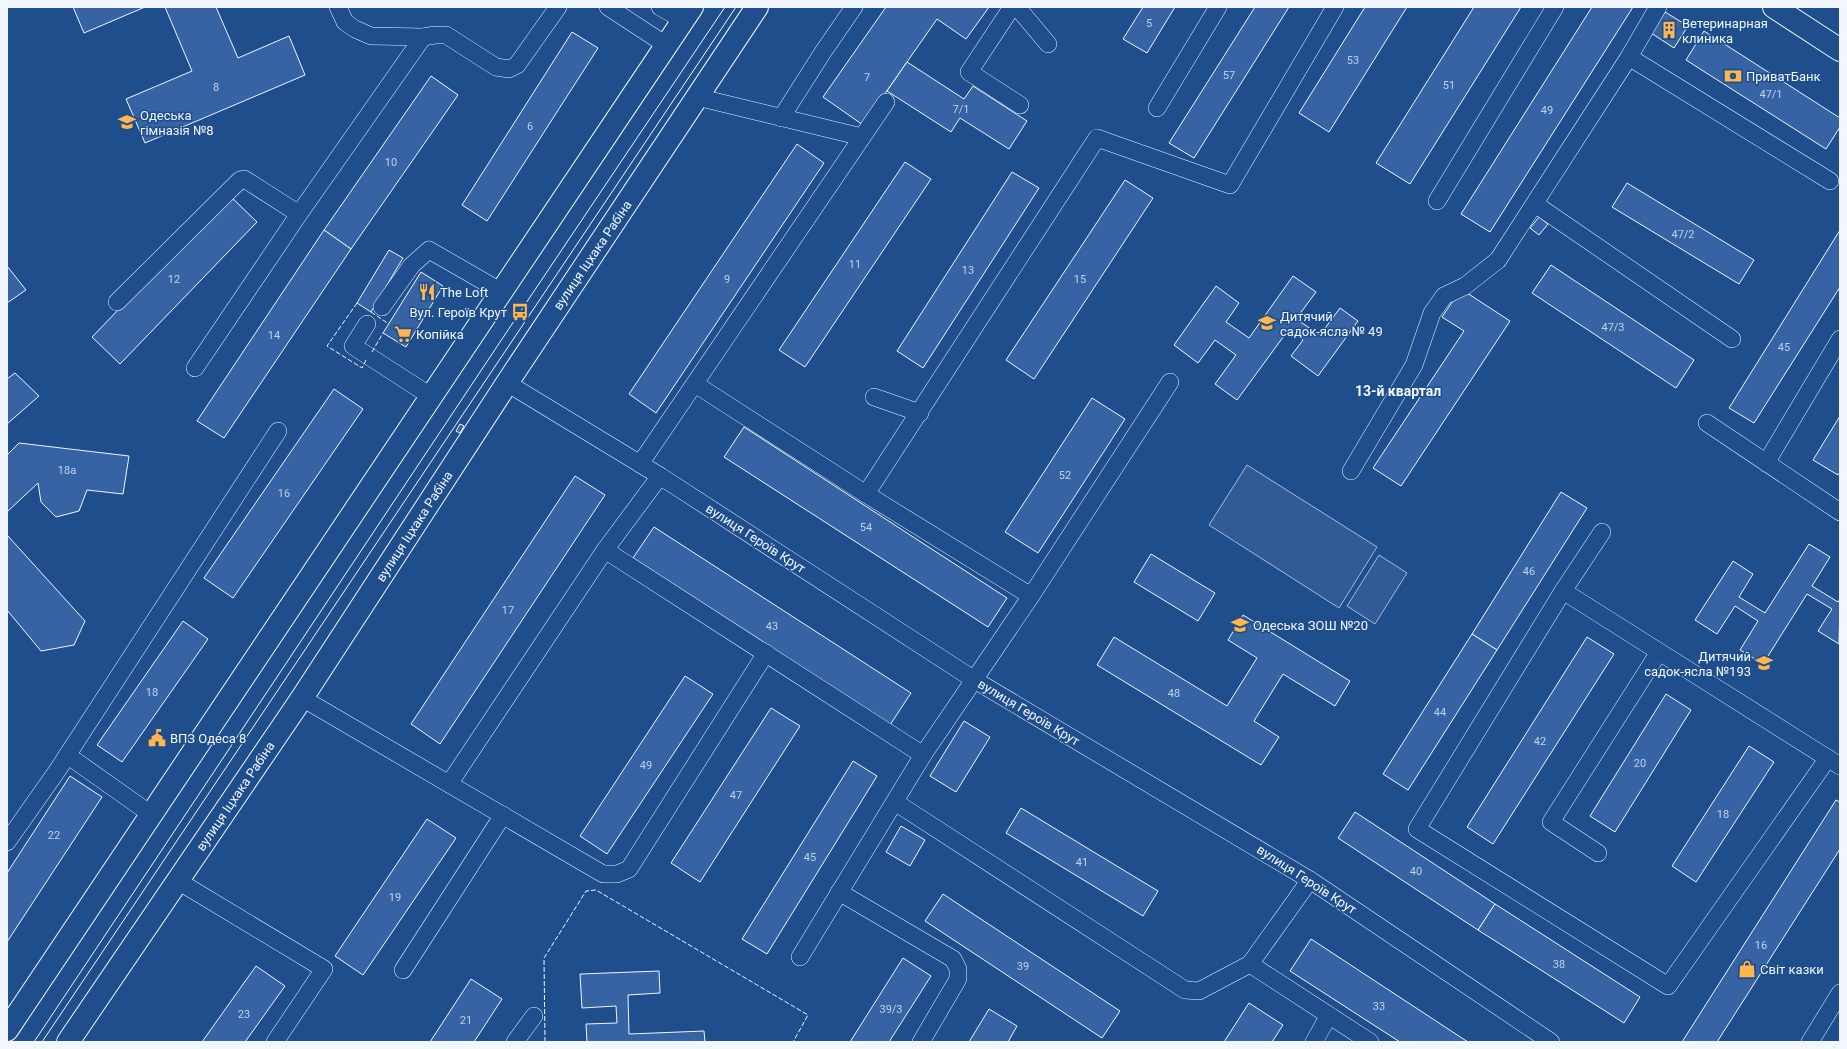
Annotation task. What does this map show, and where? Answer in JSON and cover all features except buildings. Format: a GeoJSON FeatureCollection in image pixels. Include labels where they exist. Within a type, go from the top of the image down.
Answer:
{"type":"FeatureCollection","features":[{"type":"Feature","properties":{"kind":"main road","name":"вулиця Іцхака Рабіна"},"geometry":{"type":"LineString","coordinates":[[68,1042],[302,698],[507,383],[757,7]]}},
{"type":"Feature","properties":{"kind":"main road"},"geometry":{"type":"LineString","coordinates":[[1774,7],[1840,50]]}},
{"type":"Feature","properties":{"kind":"main road"},"geometry":{"type":"LineString","coordinates":[[7,1030],[688,14]]}},
{"type":"Feature","properties":{"kind":"street"},"geometry":{"type":"LineString","coordinates":[[338,7],[345,22],[354,29],[372,36],[446,36],[496,67],[509,69],[517,65],[558,7]]}},
{"type":"Feature","properties":{"kind":"street"},"geometry":{"type":"LineString","coordinates":[[608,7],[666,45]]}},
{"type":"Feature","properties":{"kind":"street"},"geometry":{"type":"LineString","coordinates":[[660,7],[688,14]]}},
{"type":"Feature","properties":{"kind":"street"},"geometry":{"type":"LineString","coordinates":[[781,118],[854,7]]}},
{"type":"Feature","properties":{"kind":"street"},"geometry":{"type":"LineString","coordinates":[[1012,7],[969,72],[1020,105]]}},
{"type":"Feature","properties":{"kind":"street"},"geometry":{"type":"LineString","coordinates":[[1017,7],[1048,44]]}},
{"type":"Feature","properties":{"kind":"street"},"geometry":{"type":"LineString","coordinates":[[1157,108],[1218,7]]}},
{"type":"Feature","properties":{"kind":"street"},"geometry":{"type":"LineString","coordinates":[[866,494],[920,413],[1097,138],[1230,185],[1335,7]]}},
{"type":"Feature","properties":{"kind":"street"},"geometry":{"type":"LineString","coordinates":[[1437,201],[1555,7]]}},
{"type":"Feature","properties":{"kind":"street"},"geometry":{"type":"LineString","coordinates":[[1351,471],[1414,364],[1432,313],[1444,296],[1465,286],[1498,260],[1536,204],[1629,58],[1658,7]]}},
{"type":"Feature","properties":{"kind":"street"},"geometry":{"type":"LineString","coordinates":[[195,368],[299,214],[423,37]]}},
{"type":"Feature","properties":{"kind":"street"},"geometry":{"type":"LineString","coordinates":[[1629,58],[1830,181]]}},
{"type":"Feature","properties":{"kind":"street"},"geometry":{"type":"LineString","coordinates":[[697,97],[862,137]]}},
{"type":"Feature","properties":{"kind":"street"},"geometry":{"type":"LineString","coordinates":[[640,464],[886,102]]}},
{"type":"Feature","properties":{"kind":"street"},"geometry":{"type":"LineString","coordinates":[[117,302],[240,180],[244,179],[299,214]]}},
{"type":"Feature","properties":{"kind":"street"},"geometry":{"type":"LineString","coordinates":[[1536,204],[1732,339]]}},
{"type":"Feature","properties":{"kind":"street"},"geometry":{"type":"LineString","coordinates":[[382,307],[412,265],[429,250],[502,292]]}},
{"type":"Feature","properties":{"kind":"street"},"geometry":{"type":"LineString","coordinates":[[367,324],[353,346],[432,397]]}},
{"type":"Feature","properties":{"kind":"street"},"geometry":{"type":"LineString","coordinates":[[1766,462],[1840,339]]}},
{"type":"Feature","properties":{"kind":"street"},"geometry":{"type":"LineString","coordinates":[[800,957],[923,755],[973,679],[1031,596],[1170,382]]}},
{"type":"Feature","properties":{"kind":"street","name":"вулиця Героїв Крут"},"geometry":{"type":"LineString","coordinates":[[507,383],[660,476],[973,679],[1310,880],[1551,1042]]}},
{"type":"Feature","properties":{"kind":"street"},"geometry":{"type":"LineString","coordinates":[[695,384],[866,494],[1031,596]]}},
{"type":"Feature","properties":{"kind":"street"},"geometry":{"type":"LineString","coordinates":[[874,397],[920,413]]}},
{"type":"Feature","properties":{"kind":"street"},"geometry":{"type":"LineString","coordinates":[[1707,423],[1840,512]]}},
{"type":"Feature","properties":{"kind":"street"},"geometry":{"type":"LineString","coordinates":[[7,842],[67,755],[278,431]]}},
{"type":"Feature","properties":{"kind":"street"},"geometry":{"type":"LineString","coordinates":[[449,784],[605,550],[660,476]]}},
{"type":"Feature","properties":{"kind":"street"},"geometry":{"type":"LineString","coordinates":[[1563,591],[1834,762],[1668,986],[1417,829],[1563,591],[1602,532]]}},
{"type":"Feature","properties":{"kind":"street"},"geometry":{"type":"LineString","coordinates":[[605,550],[923,755]]}},
{"type":"Feature","properties":{"kind":"street"},"geometry":{"type":"LineString","coordinates":[[1598,853],[1551,822],[1659,652]]}},
{"type":"Feature","properties":{"kind":"street"},"geometry":{"type":"LineString","coordinates":[[302,698],[603,874],[617,874],[628,869],[766,653]]}},
{"type":"Feature","properties":{"kind":"street"},"geometry":{"type":"LineString","coordinates":[[67,755],[152,815]]}},
{"type":"Feature","properties":{"kind":"street"},"geometry":{"type":"LineString","coordinates":[[895,802],[1185,990],[1199,991],[1250,964],[1310,880]]}},
{"type":"Feature","properties":{"kind":"street"},"geometry":{"type":"LineString","coordinates":[[403,970],[503,815]]}},
{"type":"Feature","properties":{"kind":"street"},"geometry":{"type":"LineString","coordinates":[[178,881],[324,969],[275,1042]]}},
{"type":"Feature","properties":{"kind":"street"},"geometry":{"type":"LineString","coordinates":[[839,892],[953,959],[956,964],[958,969],[958,979],[921,1042]]}},
{"type":"Feature","properties":{"kind":"street"},"geometry":{"type":"LineString","coordinates":[[1250,964],[1370,1042]]}},
{"type":"Feature","properties":{"kind":"street"},"geometry":{"type":"LineString","coordinates":[[1810,1042],[1840,993]]}},
{"type":"Feature","properties":{"kind":"street"},"geometry":{"type":"LineString","coordinates":[[515,1042],[534,1016]]}},
{"type":"Feature","properties":{"kind":"street"},"geometry":{"type":"LineString","coordinates":[[1314,1042],[1329,1016]]}},
{"type":"Feature","properties":{"kind":"shaded area"},"geometry":{"type":"Polygon","coordinates":[[[1247,465],[1377,547],[1339,608],[1209,525],[1247,465]]]}},
{"type":"Feature","properties":{"kind":"shaded area"},"geometry":{"type":"Polygon","coordinates":[[[1379,555],[1407,573],[1375,624],[1347,606],[1379,555]]]}},
{"type":"Feature","properties":{"kind":"tram line"},"geometry":{"type":"LineString","coordinates":[[34,1042],[725,7]]}},
{"type":"Feature","properties":{"kind":"tram line"},"geometry":{"type":"LineString","coordinates":[[42,1042],[736,7]]}},
{"type":"Feature","properties":{"kind":"fence"},"geometry":{"type":"LineString","coordinates":[[357,303],[327,346],[362,368],[366,360]]}},
{"type":"Feature","properties":{"kind":"fence"},"geometry":{"type":"LineString","coordinates":[[371,312],[389,324]]}},
{"type":"Feature","properties":{"kind":"fence"},"geometry":{"type":"LineString","coordinates":[[372,352],[383,333]]}},
{"type":"Feature","properties":{"kind":"fence"},"geometry":{"type":"LineString","coordinates":[[545,1042],[544,958],[586,891],[596,890],[808,1015],[793,1042]]}},
{"type":"Feature","properties":{"kind":"place","name":"Ветеринарная клиника"},"geometry":{"type":"Point","coordinates":[1669,30]}},
{"type":"Feature","properties":{"kind":"place","name":"ПриватБанк"},"geometry":{"type":"Point","coordinates":[1733,76]}},
{"type":"Feature","properties":{"kind":"place","name":"Одеська гімназія №8"},"geometry":{"type":"Point","coordinates":[127,122]}},
{"type":"Feature","properties":{"kind":"place","name":"The Loft"},"geometry":{"type":"Point","coordinates":[427,292]}},
{"type":"Feature","properties":{"kind":"place","name":"Вул. Героїв Крут"},"geometry":{"type":"Point","coordinates":[520,312]}},
{"type":"Feature","properties":{"kind":"place","name":"Дитячий садок-ясла № 49"},"geometry":{"type":"Point","coordinates":[1267,323]}},
{"type":"Feature","properties":{"kind":"place","name":"Копійка"},"geometry":{"type":"Point","coordinates":[403,334]}},
{"type":"Feature","properties":{"kind":"place","name":"Одеська ЗОШ №20"},"geometry":{"type":"Point","coordinates":[1240,625]}},
{"type":"Feature","properties":{"kind":"place","name":"Дитячий садок-ясла №193"},"geometry":{"type":"Point","coordinates":[1764,663]}},
{"type":"Feature","properties":{"kind":"place","name":"ВПЗ Одеса 8"},"geometry":{"type":"Point","coordinates":[157,738]}},
{"type":"Feature","properties":{"kind":"place","name":"Світ казки"},"geometry":{"type":"Point","coordinates":[1747,969]}},
{"type":"Feature","properties":{"kind":"district","name":"13-й квартал"},"geometry":{"type":"Point","coordinates":[1398,391]}}]}
